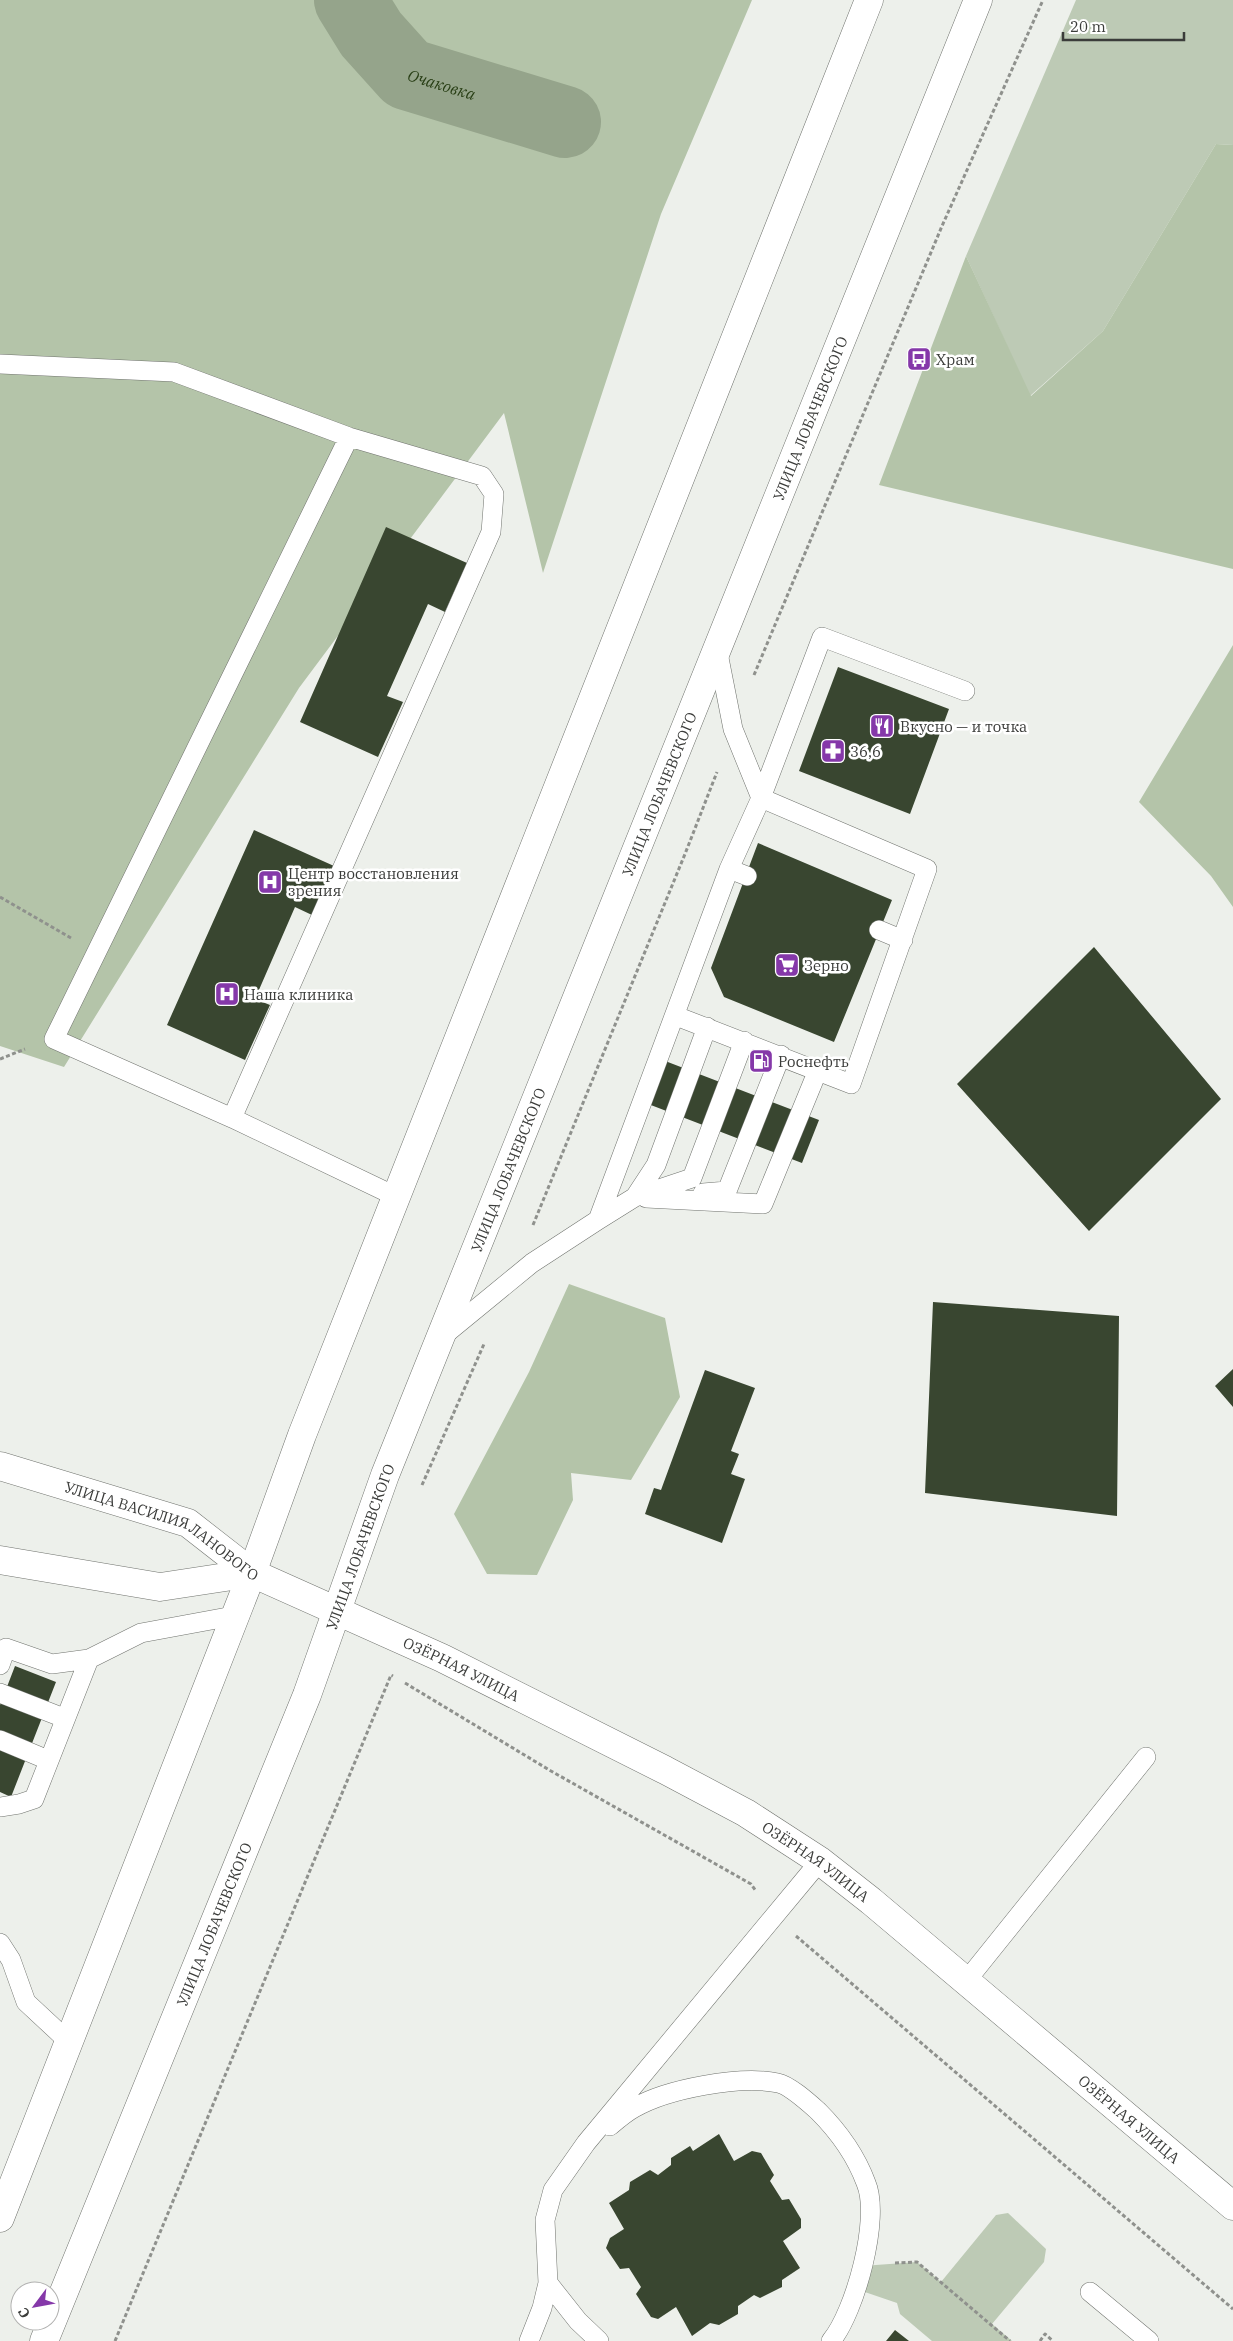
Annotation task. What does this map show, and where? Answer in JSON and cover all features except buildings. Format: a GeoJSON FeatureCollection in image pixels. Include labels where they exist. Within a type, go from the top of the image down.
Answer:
{"type":"FeatureCollection","features":[{"type":"Feature","properties":{"kind":"main road"},"geometry":{"type":"LineString","coordinates":[[0,2218],[233,1616],[252,1573],[302,1435],[869,0]]}},
{"type":"Feature","properties":{"kind":"main road","name":"УЛИЦА ЛОБАЧЕВСКОГО"},"geometry":{"type":"LineString","coordinates":[[44,2341],[307,1695],[339,1610],[385,1475],[978,0]]}},
{"type":"Feature","properties":{"kind":"main road","name":"УЛИЦА ВАСИЛИЯ ЛАНОВОГО"},"geometry":{"type":"LineString","coordinates":[[0,1466],[188,1523],[252,1573]]}},
{"type":"Feature","properties":{"kind":"main road","name":"УЛИЦА ВАСИЛИЯ ЛАНОВОГО"},"geometry":{"type":"LineString","coordinates":[[0,1560],[160,1588],[252,1573]]}},
{"type":"Feature","properties":{"kind":"main road","name":"ОЗЁРНАЯ УЛИЦА"},"geometry":{"type":"LineString","coordinates":[[252,1573],[339,1610],[442,1658],[665,1770],[746,1813],[820,1861],[967,1980],[1233,2206]]}},
{"type":"Feature","properties":{"kind":"lane"},"geometry":{"type":"LineString","coordinates":[[0,364],[174,372],[349,437],[482,476],[494,494],[491,532],[232,1118]]}},
{"type":"Feature","properties":{"kind":"lane"},"geometry":{"type":"LineString","coordinates":[[349,437],[54,1038],[232,1118],[397,1197]]}},
{"type":"Feature","properties":{"kind":"lane"},"geometry":{"type":"LineString","coordinates":[[598,1220],[676,1016],[692,967],[738,872],[761,798],[822,637],[965,691]]}},
{"type":"Feature","properties":{"kind":"lane"},"geometry":{"type":"LineString","coordinates":[[676,1016],[781,1055],[851,1084],[927,869],[761,798],[733,729],[717,646]]}},
{"type":"Feature","properties":{"kind":"lane"},"geometry":{"type":"LineString","coordinates":[[879,930],[903,940]]}},
{"type":"Feature","properties":{"kind":"lane"},"geometry":{"type":"LineString","coordinates":[[635,1197],[656,1165],[707,1027]]}},
{"type":"Feature","properties":{"kind":"lane"},"geometry":{"type":"LineString","coordinates":[[440,1338],[532,1263],[598,1220],[635,1197],[692,1178],[744,1041]]}},
{"type":"Feature","properties":{"kind":"lane"},"geometry":{"type":"LineString","coordinates":[[635,1197],[727,1191],[781,1055]]}},
{"type":"Feature","properties":{"kind":"lane"},"geometry":{"type":"LineString","coordinates":[[635,1197],[763,1204],[818,1070]]}},
{"type":"Feature","properties":{"kind":"lane"},"geometry":{"type":"LineString","coordinates":[[0,1665],[6,1648],[52,1664],[89,1659],[141,1633],[233,1616]]}},
{"type":"Feature","properties":{"kind":"lane"},"geometry":{"type":"LineString","coordinates":[[0,1807],[34,1799],[64,1718],[89,1659]]}},
{"type":"Feature","properties":{"kind":"lane"},"geometry":{"type":"LineString","coordinates":[[0,1693],[64,1718]]}},
{"type":"Feature","properties":{"kind":"lane"},"geometry":{"type":"LineString","coordinates":[[0,1740],[48,1760]]}},
{"type":"Feature","properties":{"kind":"lane"},"geometry":{"type":"LineString","coordinates":[[967,1980],[1146,1757]]}},
{"type":"Feature","properties":{"kind":"lane"},"geometry":{"type":"LineString","coordinates":[[529,2341],[542,2308],[548,2283],[546,2220],[553,2190],[586,2143],[820,1861]]}},
{"type":"Feature","properties":{"kind":"lane"},"geometry":{"type":"LineString","coordinates":[[0,1943],[11,1960],[26,2002],[69,2042]]}},
{"type":"Feature","properties":{"kind":"lane"},"geometry":{"type":"LineString","coordinates":[[586,2143],[634,2108],[666,2094],[723,2082],[779,2083],[808,2102],[834,2127],[867,2184],[870,2201],[866,2250],[854,2300],[831,2341]]}},
{"type":"Feature","properties":{"kind":"lane"},"geometry":{"type":"LineString","coordinates":[[548,2283],[578,2321],[599,2341]]}},
{"type":"Feature","properties":{"kind":"lane"},"geometry":{"type":"LineString","coordinates":[[1090,2292],[1149,2341]]}},
{"type":"Feature","properties":{"kind":"path"},"geometry":{"type":"LineString","coordinates":[[514,1278],[534,1222],[685,854],[733,729],[935,244],[1043,0]]}},
{"type":"Feature","properties":{"kind":"path"},"geometry":{"type":"LineString","coordinates":[[0,897],[96,953]]}},
{"type":"Feature","properties":{"kind":"path"},"geometry":{"type":"LineString","coordinates":[[420,1490],[486,1340]]}},
{"type":"Feature","properties":{"kind":"path"},"geometry":{"type":"LineString","coordinates":[[115,2341],[392,1675],[551,1771],[751,1884],[773,1917],[1233,2309]]}},
{"type":"Feature","properties":{"kind":"path"},"geometry":{"type":"LineString","coordinates":[[862,2266],[916,2262],[1010,2341]]}},
{"type":"Feature","properties":{"kind":"path"},"geometry":{"type":"LineString","coordinates":[[1040,2341],[1045,2334],[1054,2341]]}},
{"type":"Feature","properties":{"kind":"green space"},"geometry":{"type":"Polygon","coordinates":[[[0,0],[752,0],[661,214],[543,573],[504,413],[299,688],[64,1067],[0,1046],[0,0]]]}},
{"type":"Feature","properties":{"kind":"green space"},"geometry":{"type":"Polygon","coordinates":[[[1076,0],[1233,0],[1233,145],[1216,144],[1103,331],[1030,396],[966,256],[1076,0]]]}},
{"type":"Feature","properties":{"kind":"green space"},"geometry":{"type":"Polygon","coordinates":[[[1216,144],[1233,145],[1233,569],[879,485],[966,256],[1031,396],[1103,331],[1216,144]]]}},
{"type":"Feature","properties":{"kind":"green space"},"geometry":{"type":"Polygon","coordinates":[[[1233,645],[1233,907],[1211,876],[1139,802],[1233,645]]]}},
{"type":"Feature","properties":{"kind":"green space"},"geometry":{"type":"Polygon","coordinates":[[[569,1284],[665,1318],[680,1397],[631,1480],[571,1473],[573,1500],[537,1575],[487,1574],[454,1514],[529,1372],[569,1284]]]}},
{"type":"Feature","properties":{"kind":"green space"},"geometry":{"type":"Polygon","coordinates":[[[1008,2213],[1046,2249],[1044,2262],[992,2324],[1012,2341],[932,2341],[900,2314],[897,2303],[856,2289],[862,2266],[917,2262],[941,2282],[996,2215],[1008,2213]]]}},
{"type":"Feature","properties":{"kind":"waterway","name":"Очаковка"},"geometry":{"type":"LineString","coordinates":[[350,0],[371,34],[407,74],[565,122]]}},
{"type":"Feature","properties":{"kind":"place","name":"Храм"},"geometry":{"type":"Point","coordinates":[919,359]}},
{"type":"Feature","properties":{"kind":"place","name":"Вкусно — и точка"},"geometry":{"type":"Point","coordinates":[882,726]}},
{"type":"Feature","properties":{"kind":"place","name":"36,6"},"geometry":{"type":"Point","coordinates":[833,751]}},
{"type":"Feature","properties":{"kind":"place","name":"Центр восстановления зрения"},"geometry":{"type":"Point","coordinates":[270,882]}},
{"type":"Feature","properties":{"kind":"place","name":"Зерно"},"geometry":{"type":"Point","coordinates":[787,965]}},
{"type":"Feature","properties":{"kind":"place","name":"Наша клиника"},"geometry":{"type":"Point","coordinates":[227,994]}},
{"type":"Feature","properties":{"kind":"place","name":"Роснефть"},"geometry":{"type":"Point","coordinates":[761,1061]}}]}
